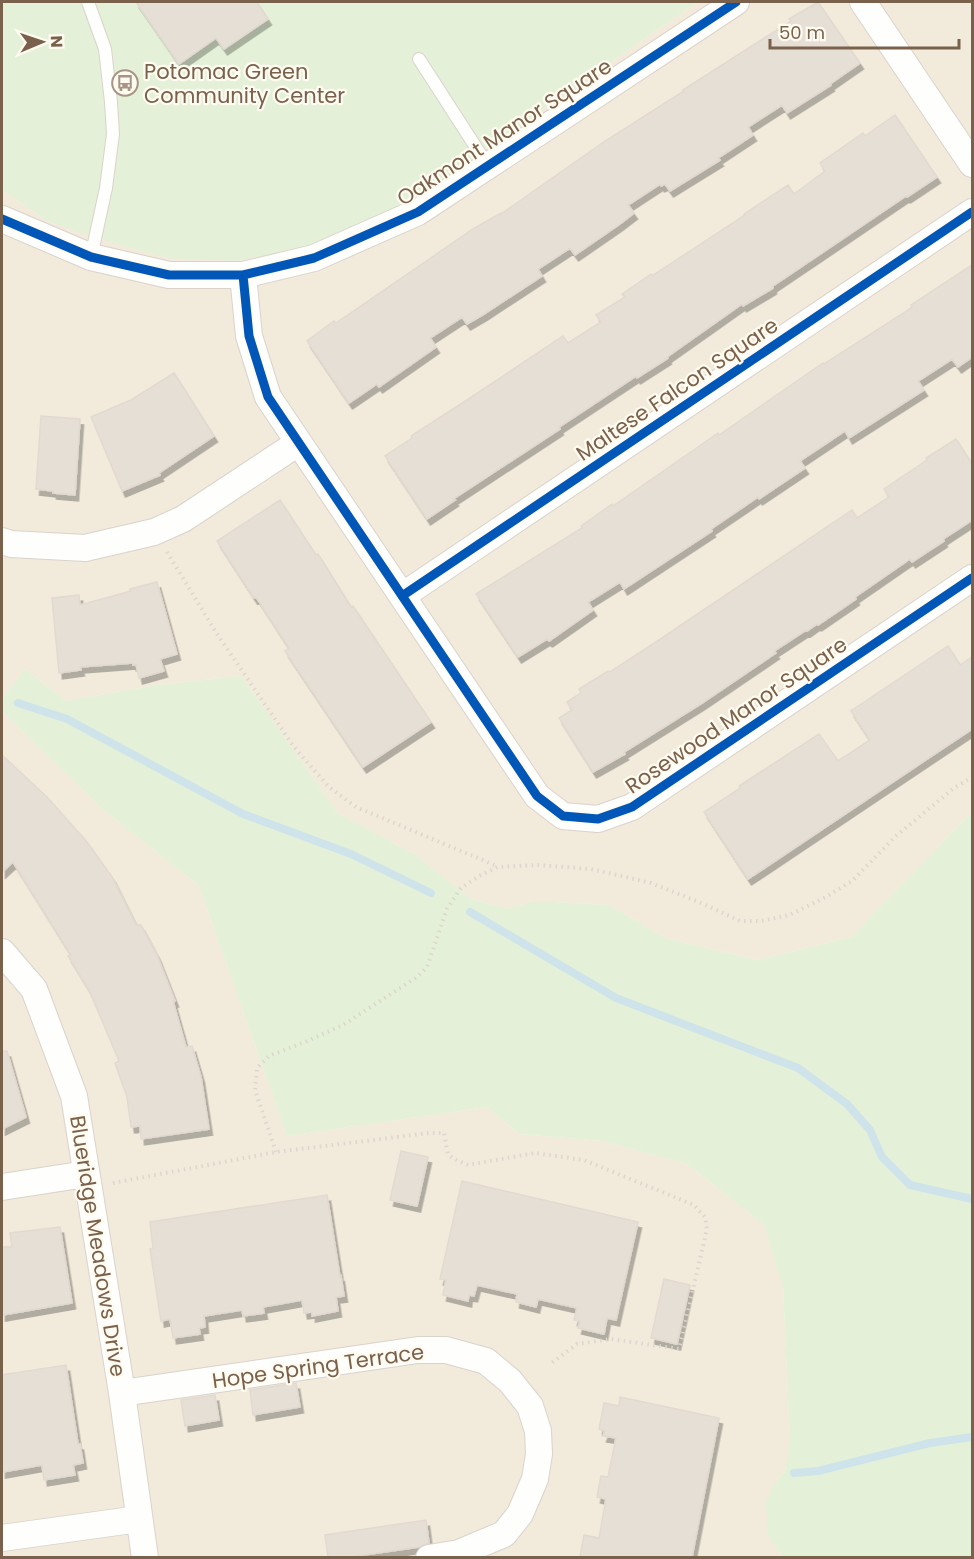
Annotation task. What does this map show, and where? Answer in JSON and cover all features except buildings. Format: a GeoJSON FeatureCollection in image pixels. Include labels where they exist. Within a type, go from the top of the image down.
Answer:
{"type":"FeatureCollection","features":[{"type":"Feature","properties":{"kind":"street"},"geometry":{"type":"LineString","coordinates":[[863,2],[972,165]]}},
{"type":"Feature","properties":{"kind":"street","name":"Oakmont Manor Square"},"geometry":{"type":"LineString","coordinates":[[2,219],[91,257],[169,275],[243,275],[314,258],[418,212],[728,4]]}},
{"type":"Feature","properties":{"kind":"street","name":"Maltese Falcon Square"},"geometry":{"type":"LineString","coordinates":[[402,596],[972,212]]}},
{"type":"Feature","properties":{"kind":"street","name":"Rosewood Manor Square"},"geometry":{"type":"LineString","coordinates":[[243,275],[249,336],[268,397],[537,796],[563,816],[598,819],[632,807],[972,578]]}},
{"type":"Feature","properties":{"kind":"street"},"geometry":{"type":"LineString","coordinates":[[2,541],[11,544],[86,548],[154,532],[183,519],[298,443]]}},
{"type":"Feature","properties":{"kind":"street","name":"Blueridge Meadows Drive"},"geometry":{"type":"LineString","coordinates":[[2,952],[34,989],[74,1096],[122,1393],[145,1557]]}},
{"type":"Feature","properties":{"kind":"street"},"geometry":{"type":"LineString","coordinates":[[2,1187],[87,1181]]}},
{"type":"Feature","properties":{"kind":"street","name":"Hope Spring Terrace"},"geometry":{"type":"LineString","coordinates":[[122,1393],[418,1350],[446,1350],[486,1361],[510,1381],[530,1406],[538,1431],[539,1454],[535,1479],[520,1514],[504,1534],[459,1552],[429,1557]]}},
{"type":"Feature","properties":{"kind":"street"},"geometry":{"type":"LineString","coordinates":[[2,1538],[140,1519]]}},
{"type":"Feature","properties":{"kind":"lane"},"geometry":{"type":"LineString","coordinates":[[88,2],[105,49],[113,134],[106,188],[91,257]]}},
{"type":"Feature","properties":{"kind":"lane"},"geometry":{"type":"LineString","coordinates":[[419,59],[488,166]]}},
{"type":"Feature","properties":{"kind":"path"},"geometry":{"type":"LineString","coordinates":[[154,532],[217,634],[294,747],[329,787],[356,807],[498,867]]}},
{"type":"Feature","properties":{"kind":"path"},"geometry":{"type":"LineString","coordinates":[[276,1152],[255,1090],[257,1068],[269,1056],[343,1024],[417,977],[427,967],[447,909],[461,888],[479,876],[498,867],[537,865],[591,868],[651,883],[740,921],[761,921],[789,915],[852,881],[896,836],[954,788],[972,777]]}},
{"type":"Feature","properties":{"kind":"path"},"geometry":{"type":"LineString","coordinates":[[87,1181],[276,1152],[444,1133],[448,1154],[468,1164],[535,1153],[584,1161],[694,1205],[705,1217],[707,1229],[678,1349],[611,1339],[577,1344],[549,1365]]}},
{"type":"Feature","properties":{"kind":"shaded area"},"geometry":{"type":"Polygon","coordinates":[[[697,2],[972,2],[972,812],[851,937],[758,960],[667,939],[610,905],[534,901],[506,909],[472,899],[414,854],[338,813],[241,676],[157,685],[66,701],[25,669],[2,699],[2,190],[49,222],[431,187],[697,2]]]}},
{"type":"Feature","properties":{"kind":"shaded area"},"geometry":{"type":"Polygon","coordinates":[[[2,711],[102,809],[199,886],[287,1136],[487,1107],[519,1134],[602,1141],[687,1164],[764,1225],[783,1286],[790,1442],[785,1471],[774,1484],[773,1544],[783,1557],[2,1557],[2,711]]]}},
{"type":"Feature","properties":{"kind":"green space"},"geometry":{"type":"Polygon","coordinates":[[[2,2],[697,2],[431,187],[353,230],[301,249],[234,261],[170,258],[120,245],[49,222],[2,190],[2,2]]]}},
{"type":"Feature","properties":{"kind":"green space"},"geometry":{"type":"Polygon","coordinates":[[[25,669],[66,701],[157,685],[241,676],[338,813],[414,854],[472,899],[506,909],[534,901],[610,905],[667,939],[758,960],[851,937],[972,812],[972,1557],[783,1557],[773,1544],[768,1533],[766,1502],[774,1484],[785,1471],[790,1442],[783,1287],[764,1225],[687,1164],[602,1141],[519,1134],[487,1107],[287,1136],[199,886],[102,809],[2,711],[2,699],[25,669]]]}},
{"type":"Feature","properties":{"kind":"waterway"},"geometry":{"type":"LineString","coordinates":[[18,703],[67,719],[243,814],[351,854],[431,893]]}},
{"type":"Feature","properties":{"kind":"waterway"},"geometry":{"type":"LineString","coordinates":[[470,912],[616,998],[798,1068],[847,1104],[870,1130],[882,1157],[910,1185],[972,1199]]}},
{"type":"Feature","properties":{"kind":"waterway"},"geometry":{"type":"LineString","coordinates":[[794,1473],[818,1471],[930,1443],[972,1437]]}},
{"type":"Feature","properties":{"kind":"cycle path"},"geometry":{"type":"LineString","coordinates":[[2,219],[91,257],[169,275],[243,275],[314,258],[418,212],[736,2]]}},
{"type":"Feature","properties":{"kind":"cycle path"},"geometry":{"type":"LineString","coordinates":[[402,596],[972,212]]}},
{"type":"Feature","properties":{"kind":"cycle path"},"geometry":{"type":"LineString","coordinates":[[243,275],[249,336],[268,397],[537,796],[563,816],[598,819],[632,807],[972,578]]}},
{"type":"Feature","properties":{"kind":"place","name":"Potomac Green Community Center"},"geometry":{"type":"Point","coordinates":[125,83]}}]}
